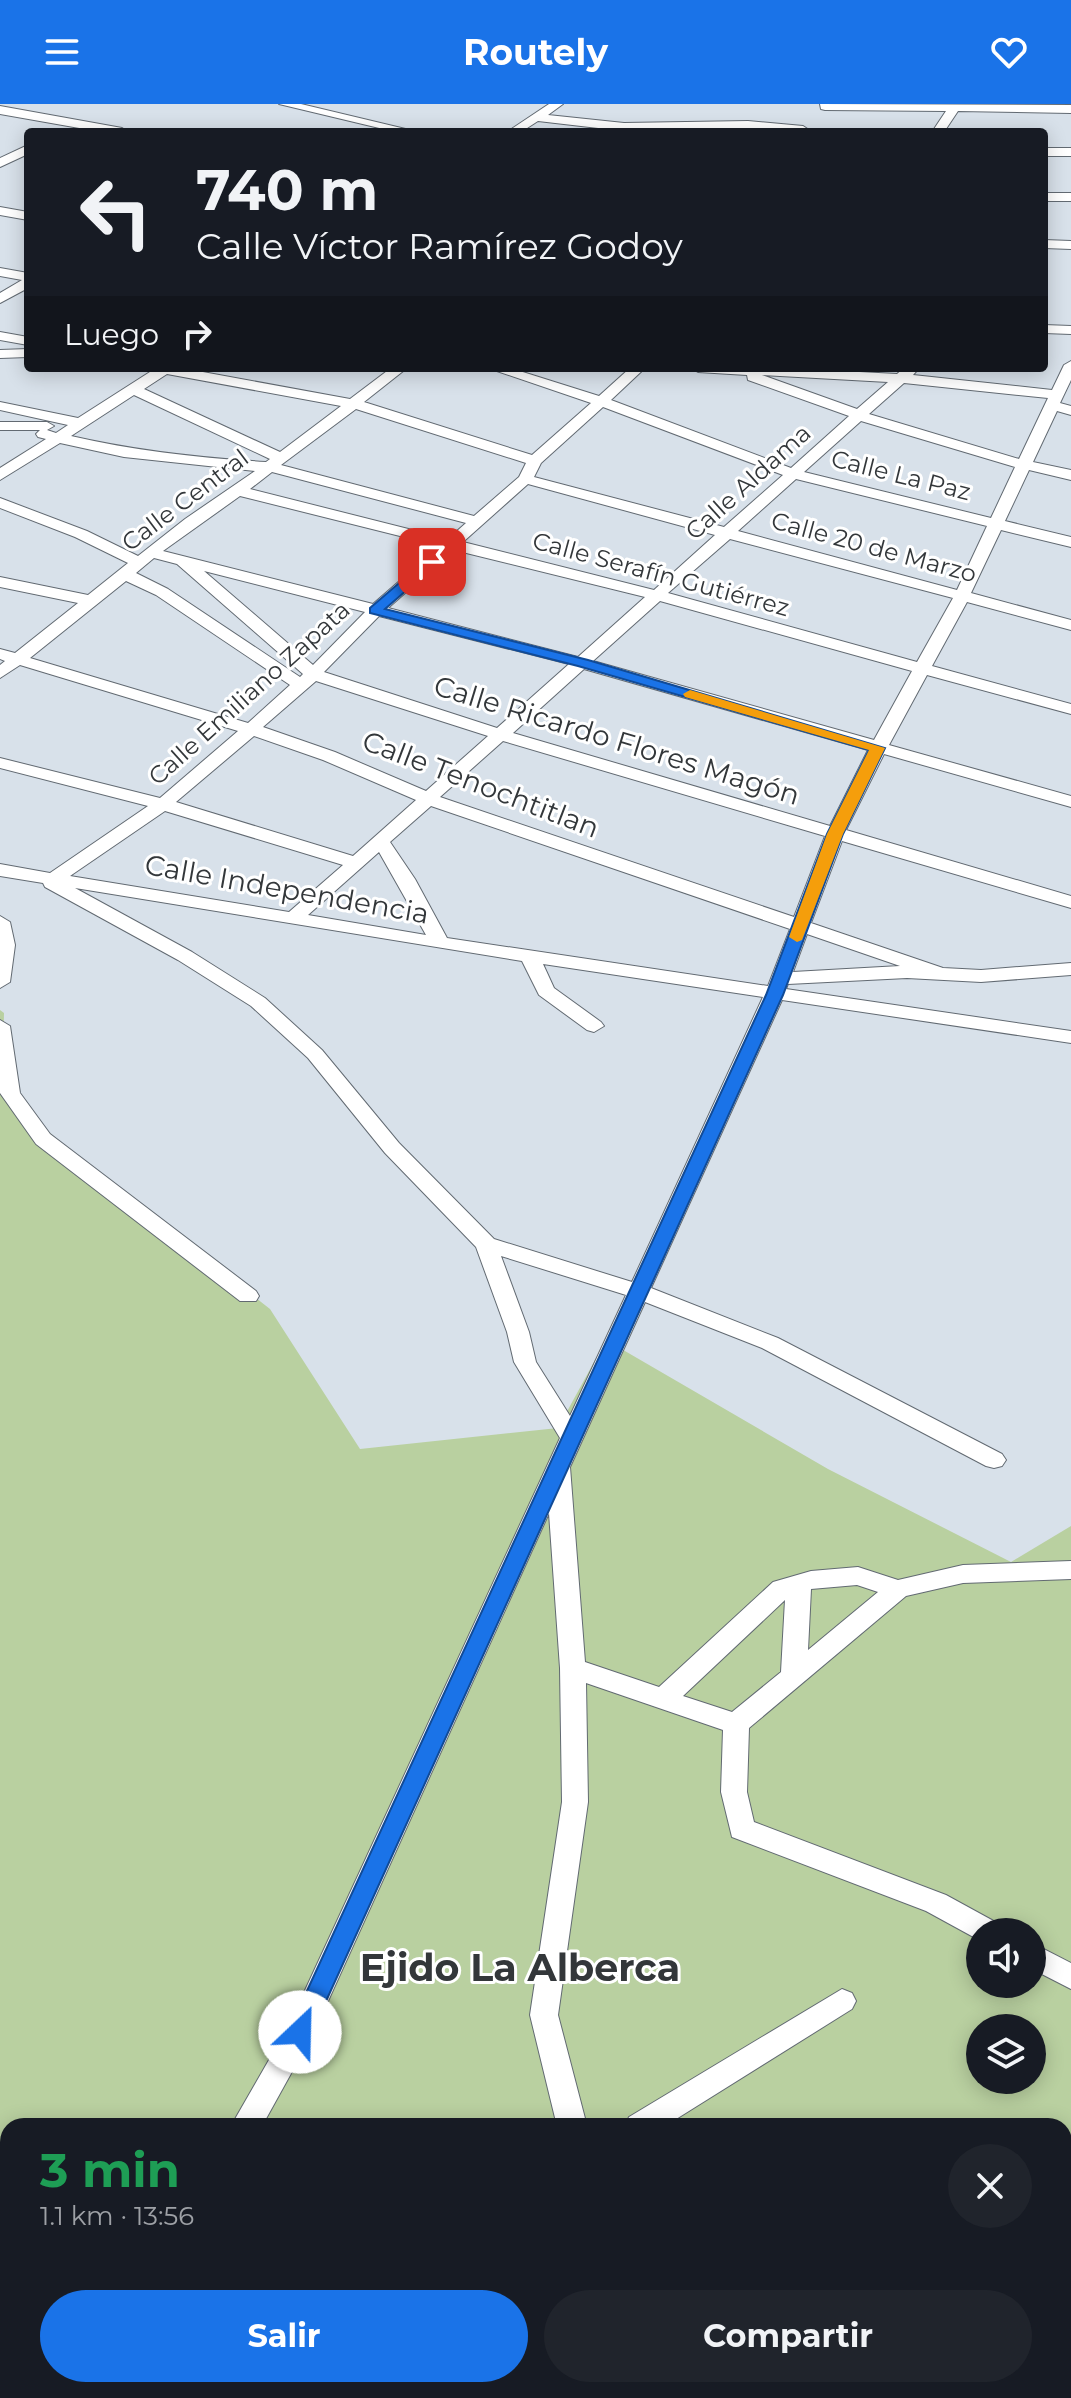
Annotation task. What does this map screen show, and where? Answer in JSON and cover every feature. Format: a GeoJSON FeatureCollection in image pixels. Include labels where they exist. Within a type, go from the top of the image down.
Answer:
{"type":"FeatureCollection","features":[{"type":"Feature","properties":{"kind":"street"},"geometry":{"type":"LineString","coordinates":[[285,104],[394,128]]}},
{"type":"Feature","properties":{"kind":"street"},"geometry":{"type":"LineString","coordinates":[[519,128],[557,104]]}},
{"type":"Feature","properties":{"kind":"street"},"geometry":{"type":"LineString","coordinates":[[654,128],[748,125],[956,106],[1071,109]]}},
{"type":"Feature","properties":{"kind":"street"},"geometry":{"type":"LineString","coordinates":[[941,128],[956,106]]}},
{"type":"Feature","properties":{"kind":"street"},"geometry":{"type":"LineString","coordinates":[[0,110],[99,128]]}},
{"type":"Feature","properties":{"kind":"street"},"geometry":{"type":"LineString","coordinates":[[534,117],[616,128]]}},
{"type":"Feature","properties":{"kind":"street"},"geometry":{"type":"LineString","coordinates":[[68,128],[76,124]]}},
{"type":"Feature","properties":{"kind":"street"},"geometry":{"type":"LineString","coordinates":[[3,159],[24,151]]}},
{"type":"Feature","properties":{"kind":"street"},"geometry":{"type":"LineString","coordinates":[[1048,152],[1071,152]]}},
{"type":"Feature","properties":{"kind":"street"},"geometry":{"type":"LineString","coordinates":[[3,159],[24,161]]}},
{"type":"Feature","properties":{"kind":"street"},"geometry":{"type":"LineString","coordinates":[[1048,197],[1071,197]]}},
{"type":"Feature","properties":{"kind":"street"},"geometry":{"type":"LineString","coordinates":[[0,211],[24,215]]}},
{"type":"Feature","properties":{"kind":"street"},"geometry":{"type":"LineString","coordinates":[[1048,244],[1071,245]]}},
{"type":"Feature","properties":{"kind":"street"},"geometry":{"type":"LineString","coordinates":[[0,272],[24,279]]}},
{"type":"Feature","properties":{"kind":"street"},"geometry":{"type":"LineString","coordinates":[[0,299],[24,283]]}},
{"type":"Feature","properties":{"kind":"street"},"geometry":{"type":"LineString","coordinates":[[1048,329],[1071,330]]}},
{"type":"Feature","properties":{"kind":"street"},"geometry":{"type":"LineString","coordinates":[[0,336],[24,340]]}},
{"type":"Feature","properties":{"kind":"street"},"geometry":{"type":"LineString","coordinates":[[0,354],[24,353]]}},
{"type":"Feature","properties":{"kind":"street"},"geometry":{"type":"LineString","coordinates":[[0,475],[140,372]]}},
{"type":"Feature","properties":{"kind":"street"},"geometry":{"type":"LineString","coordinates":[[0,462],[133,389],[157,372]]}},
{"type":"Feature","properties":{"kind":"street"},"geometry":{"type":"LineString","coordinates":[[184,372],[356,404],[535,461]]}},
{"type":"Feature","properties":{"kind":"street","name":"Calle Central"},"geometry":{"type":"LineString","coordinates":[[0,673],[9,655],[147,558],[190,522],[238,491],[395,372]]}},
{"type":"Feature","properties":{"kind":"street","name":"Calle La Paz"},"geometry":{"type":"LineString","coordinates":[[508,372],[601,401],[793,474],[1071,542]]}},
{"type":"Feature","properties":{"kind":"street","name":"Calle Emiliano Zapata"},"geometry":{"type":"LineString","coordinates":[[46,876],[163,804],[251,729],[375,611],[525,479],[535,461],[634,372]]}},
{"type":"Feature","properties":{"kind":"street"},"geometry":{"type":"LineString","coordinates":[[738,372],[858,416],[1023,466],[1071,475]]}},
{"type":"Feature","properties":{"kind":"street"},"geometry":{"type":"LineString","coordinates":[[251,2118],[300,2032],[778,986],[835,834],[878,748],[924,670],[1023,466],[1064,391],[906,373],[848,372]]}},
{"type":"Feature","properties":{"kind":"street","name":"Calle Aldama"},"geometry":{"type":"LineString","coordinates":[[293,919],[906,373]]}},
{"type":"Feature","properties":{"kind":"street"},"geometry":{"type":"LineString","coordinates":[[133,389],[276,463],[476,521]]}},
{"type":"Feature","properties":{"kind":"street"},"geometry":{"type":"LineString","coordinates":[[0,406],[124,453],[201,463],[276,463]]}},
{"type":"Feature","properties":{"kind":"street"},"geometry":{"type":"LineString","coordinates":[[0,426],[62,428]]}},
{"type":"Feature","properties":{"kind":"street","name":"Calle 20 de Marzo"},"geometry":{"type":"LineString","coordinates":[[525,479],[1071,625]]}},
{"type":"Feature","properties":{"kind":"street","name":"Calle Serafín Gutiérrez"},"geometry":{"type":"LineString","coordinates":[[238,491],[656,595],[1071,709]]}},
{"type":"Feature","properties":{"kind":"street"},"geometry":{"type":"LineString","coordinates":[[0,503],[147,558],[183,561],[583,663],[1071,802]]}},
{"type":"Feature","properties":{"kind":"street","name":"Calle Ricardo Flores Magón"},"geometry":{"type":"LineString","coordinates":[[183,561],[307,679],[1071,902]]}},
{"type":"Feature","properties":{"kind":"street"},"geometry":{"type":"LineString","coordinates":[[125,574],[162,592],[307,679]]}},
{"type":"Feature","properties":{"kind":"street"},"geometry":{"type":"LineString","coordinates":[[0,582],[89,600]]}},
{"type":"Feature","properties":{"kind":"street","name":"Calle Tenochtitlan"},"geometry":{"type":"LineString","coordinates":[[9,655],[130,695],[251,729],[329,756],[428,799],[941,974]]}},
{"type":"Feature","properties":{"kind":"street"},"geometry":{"type":"LineString","coordinates":[[0,763],[163,804],[356,863]]}},
{"type":"Feature","properties":{"kind":"street"},"geometry":{"type":"LineString","coordinates":[[381,842],[406,879],[440,943]]}},
{"type":"Feature","properties":{"kind":"street","name":"Calle Independencia"},"geometry":{"type":"LineString","coordinates":[[0,870],[440,943],[778,986]]}},
{"type":"Feature","properties":{"kind":"street"},"geometry":{"type":"LineString","coordinates":[[46,876],[258,1002],[315,1054],[392,1148],[486,1244],[518,1332],[525,1362],[570,1436]]}},
{"type":"Feature","properties":{"kind":"street"},"geometry":{"type":"LineString","coordinates":[[0,922],[5,945],[0,982]]}},
{"type":"Feature","properties":{"kind":"street"},"geometry":{"type":"LineString","coordinates":[[528,954],[546,991],[594,1026]]}},
{"type":"Feature","properties":{"kind":"street"},"geometry":{"type":"LineString","coordinates":[[778,986],[907,972],[981,976],[1071,969]]}},
{"type":"Feature","properties":{"kind":"street"},"geometry":{"type":"LineString","coordinates":[[778,986],[1071,1037]]}},
{"type":"Feature","properties":{"kind":"street"},"geometry":{"type":"LineString","coordinates":[[0,1026],[10,1093],[43,1139],[248,1296]]}},
{"type":"Feature","properties":{"kind":"street"},"geometry":{"type":"LineString","coordinates":[[486,1244],[638,1291],[770,1343],[994,1460]]}},
{"type":"Feature","properties":{"kind":"street"},"geometry":{"type":"LineString","coordinates":[[558,1464],[573,1668],[575,1802],[544,2015],[570,2118]]}},
{"type":"Feature","properties":{"kind":"street"},"geometry":{"type":"LineString","coordinates":[[736,1724],[898,1589],[963,1574],[1071,1570]]}},
{"type":"Feature","properties":{"kind":"street"},"geometry":{"type":"LineString","coordinates":[[662,1700],[782,1588],[858,1576],[898,1589]]}},
{"type":"Feature","properties":{"kind":"street"},"geometry":{"type":"LineString","coordinates":[[793,1679],[799,1583]]}},
{"type":"Feature","properties":{"kind":"street"},"geometry":{"type":"LineString","coordinates":[[573,1668],[736,1724]]}},
{"type":"Feature","properties":{"kind":"street"},"geometry":{"type":"LineString","coordinates":[[736,1724],[734,1792],[742,1829],[936,1903],[966,1919]]}},
{"type":"Feature","properties":{"kind":"street"},"geometry":{"type":"LineString","coordinates":[[1046,1963],[1071,1977]]}},
{"type":"Feature","properties":{"kind":"street"},"geometry":{"type":"LineString","coordinates":[[653,2118],[842,2001]]}},
{"type":"Feature","properties":{"kind":"green space"},"geometry":{"type":"Polygon","coordinates":[[[0,1010],[4,1013],[3,1058],[19,1106],[103,1179],[270,1309],[360,1449],[558,1428],[606,1340],[828,1469],[1011,1562],[1071,1526],[1071,2118],[0,2118],[0,1010]]]}},
{"type":"Feature","properties":{"kind":"slow traffic"},"geometry":{"type":"LineString","coordinates":[[690,694],[878,748],[835,834],[797,937]]}},
{"type":"Feature","properties":{"kind":"district","name":"Ejido La Alberca"},"geometry":{"type":"Point","coordinates":[520,1967]}},
{"type":"Feature","properties":{"kind":"route"},"geometry":{"type":"LineString","coordinates":[[300,2032],[782,978],[835,834],[878,748],[583,663],[375,611],[432,562]]}}]}
